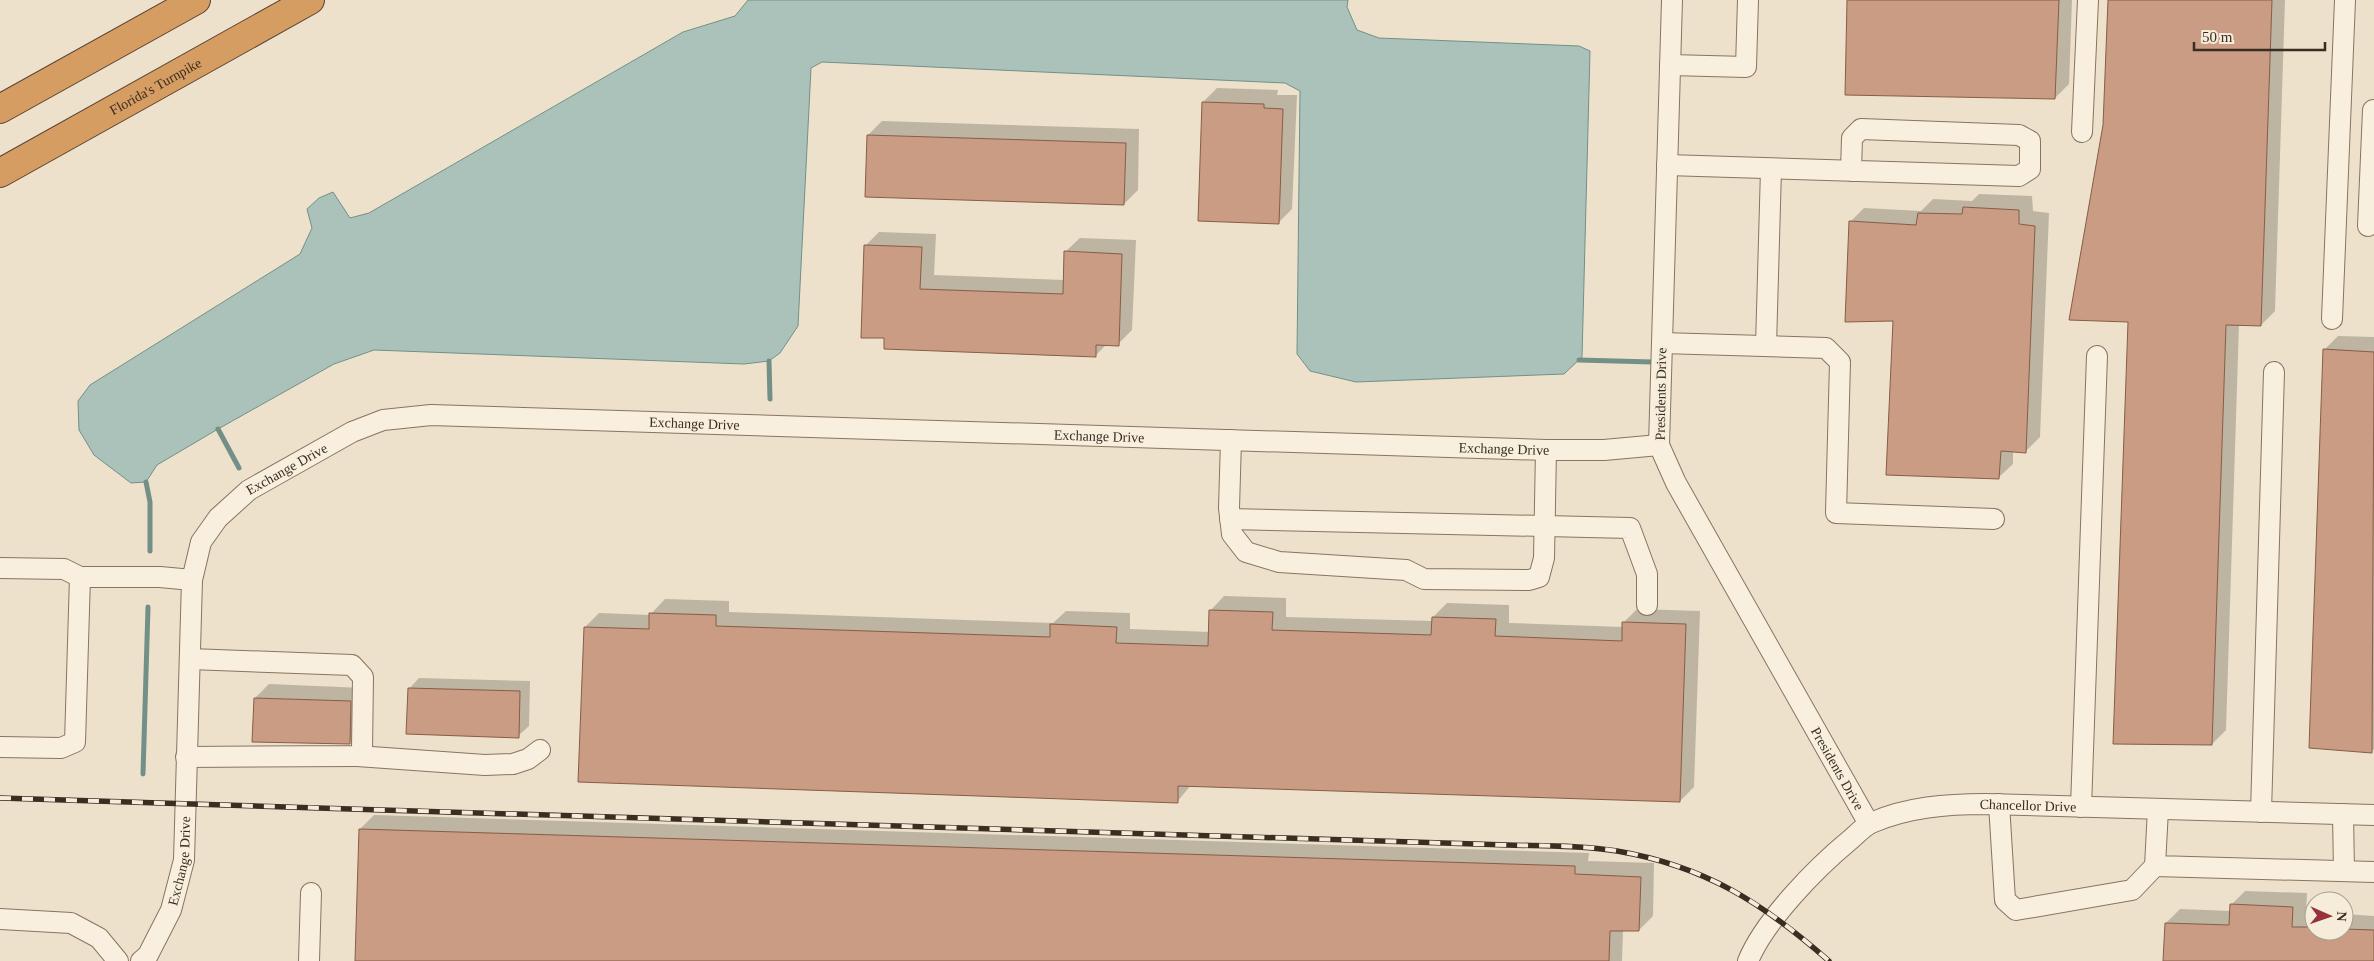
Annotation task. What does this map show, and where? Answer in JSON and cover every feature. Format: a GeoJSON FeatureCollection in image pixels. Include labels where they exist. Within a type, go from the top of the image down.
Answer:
{"type":"FeatureCollection","features":[{"type":"Feature","properties":{"kind":"highway"},"geometry":{"type":"LineString","coordinates":[[0,109],[196,0]]}},
{"type":"Feature","properties":{"kind":"highway","name":"Florida's Turnpike"},"geometry":{"type":"LineString","coordinates":[[0,173],[310,0]]}},
{"type":"Feature","properties":{"kind":"street","name":"Presidents Drive"},"geometry":{"type":"LineString","coordinates":[[1672,0],[1659,445],[1676,483],[1869,824]]}},
{"type":"Feature","properties":{"kind":"street"},"geometry":{"type":"LineString","coordinates":[[1670,65],[1746,66],[1748,0]]}},
{"type":"Feature","properties":{"kind":"street"},"geometry":{"type":"LineString","coordinates":[[2082,132],[2088,0]]}},
{"type":"Feature","properties":{"kind":"street"},"geometry":{"type":"LineString","coordinates":[[2332,319],[2345,0]]}},
{"type":"Feature","properties":{"kind":"street"},"geometry":{"type":"LineString","coordinates":[[2341,108],[2373,110],[2368,226]]}},
{"type":"Feature","properties":{"kind":"street"},"geometry":{"type":"LineString","coordinates":[[1667,165],[1771,168],[1851,171],[2019,176],[2030,169],[2030,141],[2019,135],[1860,129],[1852,138],[1851,171]]}},
{"type":"Feature","properties":{"kind":"street"},"geometry":{"type":"LineString","coordinates":[[1766,346],[1771,168]]}},
{"type":"Feature","properties":{"kind":"street"},"geometry":{"type":"LineString","coordinates":[[1662,343],[1826,348],[1840,362],[1836,513],[1994,519]]}},
{"type":"Feature","properties":{"kind":"street"},"geometry":{"type":"LineString","coordinates":[[2081,807],[2097,356]]}},
{"type":"Feature","properties":{"kind":"street"},"geometry":{"type":"LineString","coordinates":[[2261,812],[2274,372]]}},
{"type":"Feature","properties":{"kind":"street","name":"Exchange Drive"},"geometry":{"type":"LineString","coordinates":[[148,959],[171,910],[184,860],[192,580],[201,542],[218,518],[249,490],[352,432],[383,420],[431,415],[1546,450],[1604,450],[1659,445]]}},
{"type":"Feature","properties":{"kind":"street"},"geometry":{"type":"LineString","coordinates":[[1231,440],[1230,518],[1232,534],[1246,552],[1279,562],[1406,570],[1424,579],[1529,580],[1538,577],[1544,558],[1546,450]]}},
{"type":"Feature","properties":{"kind":"street"},"geometry":{"type":"LineString","coordinates":[[1230,518],[1630,528],[1647,574],[1647,605]]}},
{"type":"Feature","properties":{"kind":"street"},"geometry":{"type":"LineString","coordinates":[[0,568],[64,569],[80,577],[160,577],[192,580]]}},
{"type":"Feature","properties":{"kind":"street"},"geometry":{"type":"LineString","coordinates":[[0,746],[61,748],[75,742],[80,577]]}},
{"type":"Feature","properties":{"kind":"street"},"geometry":{"type":"LineString","coordinates":[[190,660],[352,665],[363,676],[362,750],[357,756]]}},
{"type":"Feature","properties":{"kind":"street"},"geometry":{"type":"LineString","coordinates":[[186,757],[357,756],[486,765],[513,764],[528,759],[540,750]]}},
{"type":"Feature","properties":{"kind":"street","name":"Chancellor Drive"},"geometry":{"type":"LineString","coordinates":[[1748,961],[1776,916],[1829,858],[1869,824],[1905,812],[1944,804],[1999,804],[2374,815]]}},
{"type":"Feature","properties":{"kind":"street"},"geometry":{"type":"LineString","coordinates":[[1999,804],[2005,900],[2016,910],[2132,890],[2155,866],[2158,809]]}},
{"type":"Feature","properties":{"kind":"street"},"geometry":{"type":"LineString","coordinates":[[2344,814],[2344,872]]}},
{"type":"Feature","properties":{"kind":"street"},"geometry":{"type":"LineString","coordinates":[[2155,866],[2374,872]]}},
{"type":"Feature","properties":{"kind":"street"},"geometry":{"type":"LineString","coordinates":[[309,961],[311,893]]}},
{"type":"Feature","properties":{"kind":"street"},"geometry":{"type":"LineString","coordinates":[[0,919],[71,923],[99,938],[118,961]]}},
{"type":"Feature","properties":{"kind":"water"},"geometry":{"type":"Polygon","coordinates":[[[748,0],[1348,0],[1347,7],[1357,30],[1379,38],[1579,46],[1590,51],[1582,357],[1564,374],[1356,382],[1310,371],[1297,354],[1300,91],[1285,83],[822,62],[811,68],[798,326],[780,353],[769,361],[744,364],[374,350],[334,364],[218,429],[157,465],[146,482],[131,483],[94,455],[79,430],[78,401],[90,385],[300,254],[312,228],[307,209],[319,198],[333,192],[350,218],[369,213],[683,32],[735,16],[748,0]]]}},
{"type":"Feature","properties":{"kind":"building"},"geometry":{"type":"Polygon","coordinates":[[[1847,0],[2059,0],[2055,99],[1845,95],[1847,0]]]}},
{"type":"Feature","properties":{"kind":"building"},"geometry":{"type":"Polygon","coordinates":[[[2108,0],[2272,0],[2261,326],[2226,325],[2212,745],[2113,744],[2128,322],[2069,320],[2103,125],[2108,0]]]}},
{"type":"Feature","properties":{"kind":"building"},"geometry":{"type":"Polygon","coordinates":[[[1202,102],[1264,104],[1264,108],[1283,109],[1279,224],[1198,221],[1202,102]]]}},
{"type":"Feature","properties":{"kind":"building"},"geometry":{"type":"Polygon","coordinates":[[[867,135],[1126,143],[1124,205],[865,197],[867,135]]]}},
{"type":"Feature","properties":{"kind":"building"},"geometry":{"type":"Polygon","coordinates":[[[1963,207],[2019,210],[2019,224],[2035,226],[2026,453],[2001,451],[1999,479],[1886,475],[1893,321],[1845,322],[1849,221],[1916,225],[1918,213],[1962,214],[1963,207]]]}},
{"type":"Feature","properties":{"kind":"building"},"geometry":{"type":"Polygon","coordinates":[[[864,245],[922,247],[920,289],[1063,294],[1064,251],[1122,254],[1119,346],[1096,345],[1096,357],[884,349],[884,338],[861,338],[864,245]]]}},
{"type":"Feature","properties":{"kind":"building"},"geometry":{"type":"Polygon","coordinates":[[[2323,349],[2374,352],[2372,753],[2309,748],[2323,349]]]}},
{"type":"Feature","properties":{"kind":"building"},"geometry":{"type":"Polygon","coordinates":[[[1209,610],[1273,612],[1272,630],[1431,635],[1432,617],[1496,619],[1495,636],[1622,641],[1622,622],[1686,624],[1680,802],[1178,786],[1178,803],[578,782],[584,627],[649,629],[649,613],[716,615],[716,626],[1050,637],[1050,624],[1117,627],[1116,643],[1208,646],[1209,610]]]}},
{"type":"Feature","properties":{"kind":"building"},"geometry":{"type":"Polygon","coordinates":[[[408,688],[520,691],[519,738],[406,734],[408,688]]]}},
{"type":"Feature","properties":{"kind":"building"},"geometry":{"type":"Polygon","coordinates":[[[254,698],[351,701],[350,744],[252,742],[254,698]]]}},
{"type":"Feature","properties":{"kind":"building"},"geometry":{"type":"Polygon","coordinates":[[[359,829],[1575,866],[1575,874],[1641,877],[1639,931],[1610,931],[1609,961],[355,961],[359,829]]]}},
{"type":"Feature","properties":{"kind":"building"},"geometry":{"type":"Polygon","coordinates":[[[2230,904],[2293,907],[2292,927],[2304,927],[2304,941],[2354,941],[2354,929],[2374,930],[2374,961],[2163,961],[2165,923],[2229,925],[2230,904]]]}},
{"type":"Feature","properties":{"kind":"waterway"},"geometry":{"type":"LineString","coordinates":[[1579,360],[1652,362]]}},
{"type":"Feature","properties":{"kind":"waterway"},"geometry":{"type":"LineString","coordinates":[[769,361],[770,399]]}},
{"type":"Feature","properties":{"kind":"waterway"},"geometry":{"type":"LineString","coordinates":[[218,429],[239,468]]}},
{"type":"Feature","properties":{"kind":"waterway"},"geometry":{"type":"LineString","coordinates":[[146,482],[150,502],[150,551]]}},
{"type":"Feature","properties":{"kind":"waterway"},"geometry":{"type":"LineString","coordinates":[[143,774],[148,607]]}},
{"type":"Feature","properties":{"kind":"railway"},"geometry":{"type":"LineString","coordinates":[[0,798],[1590,848],[1617,851],[1649,858],[1678,866],[1705,877],[1731,890],[1780,921],[1829,961]]}}]}
